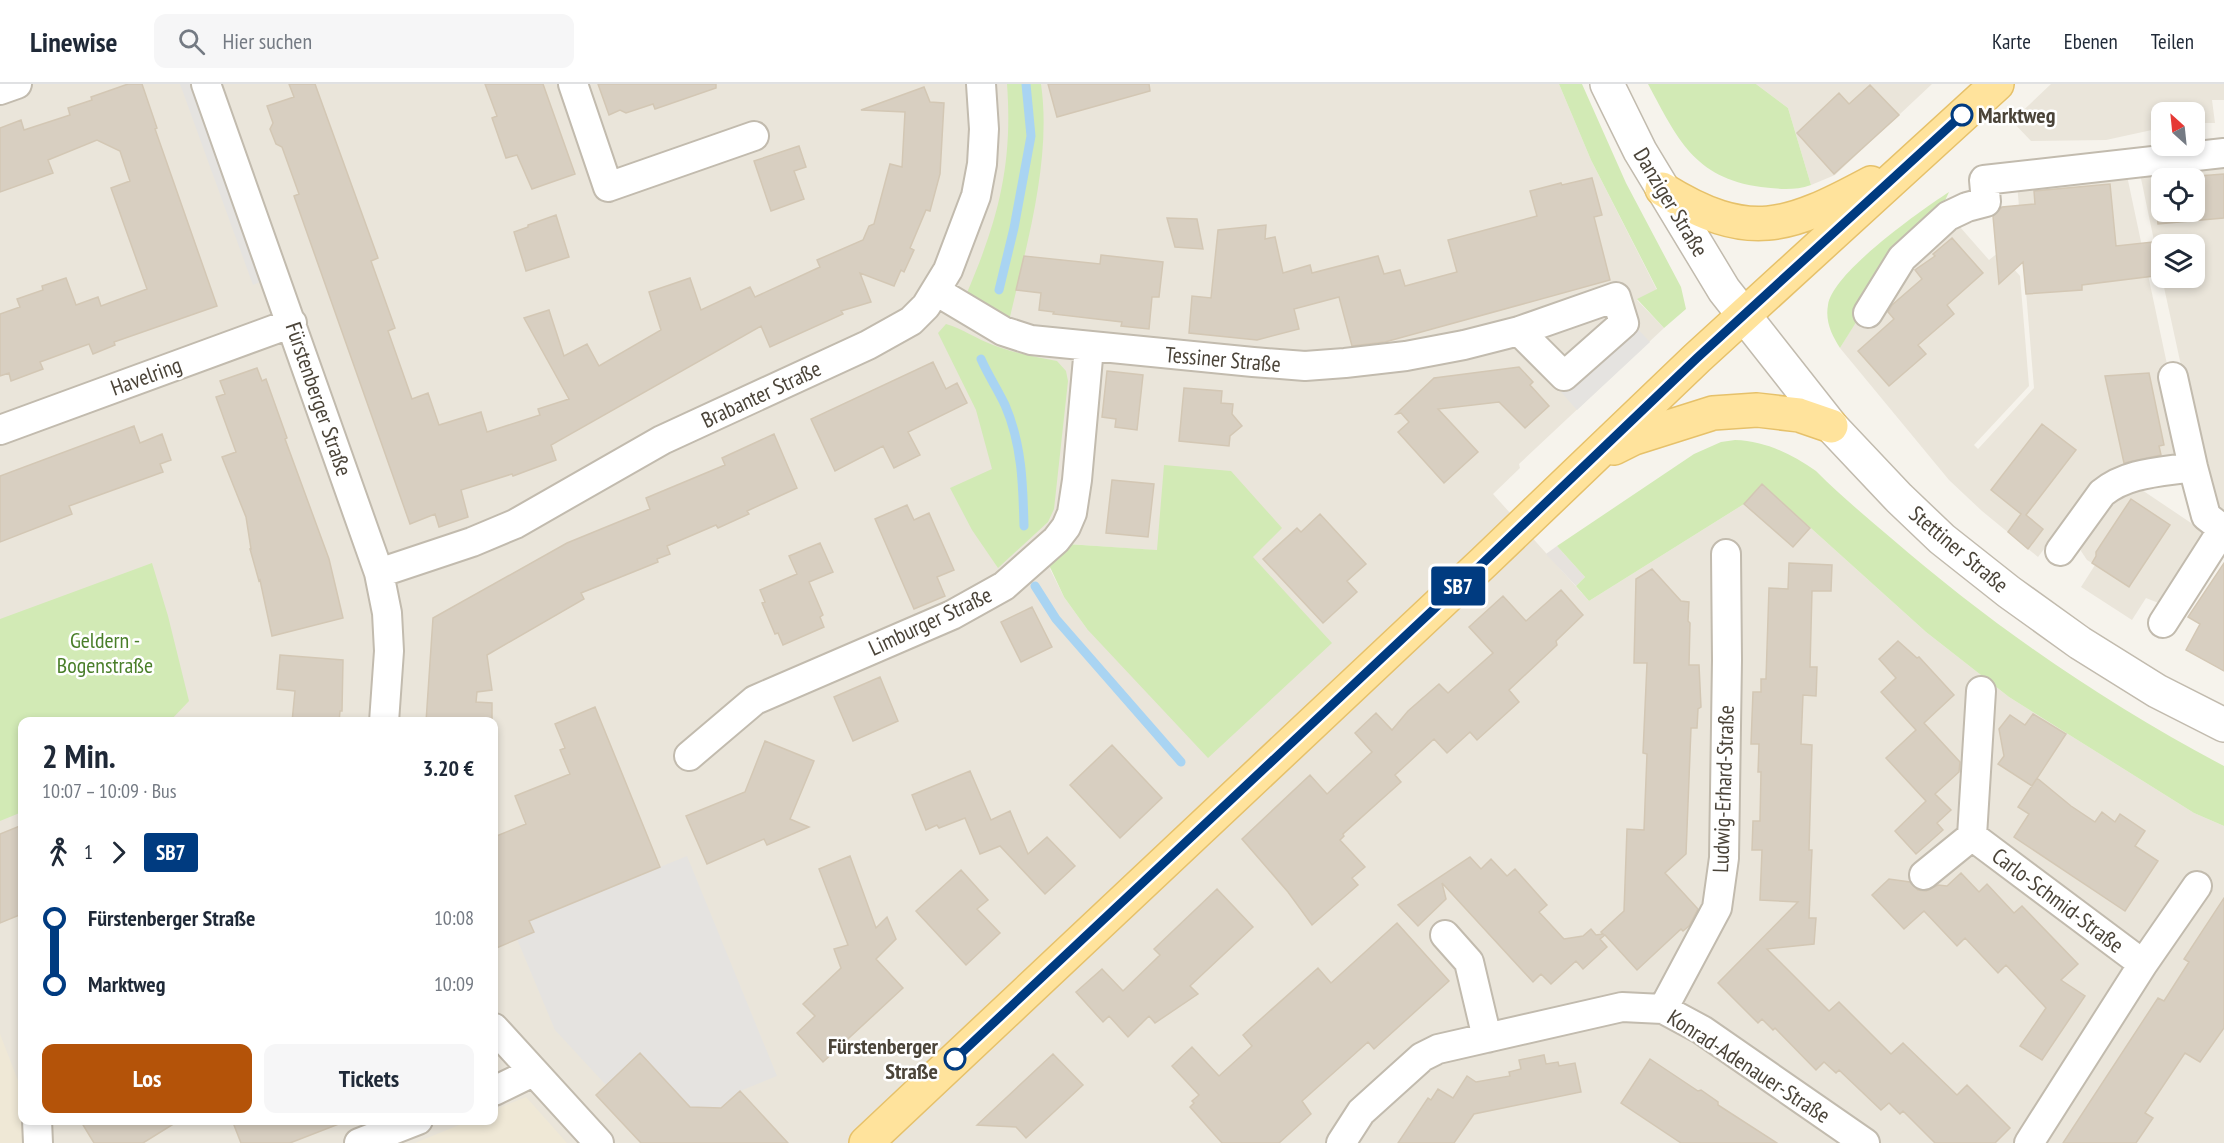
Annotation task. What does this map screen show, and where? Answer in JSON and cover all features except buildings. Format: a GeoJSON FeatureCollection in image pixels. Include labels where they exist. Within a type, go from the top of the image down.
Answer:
{"type":"FeatureCollection","features":[{"type":"Feature","properties":{"kind":"main road"},"geometry":{"type":"LineString","coordinates":[[866,1143],[1743,316],[1997,84]]}},
{"type":"Feature","properties":{"kind":"main road"},"geometry":{"type":"LineString","coordinates":[[1662,189],[1720,217],[1759,225],[1778,223],[1800,218],[1845,197],[1921,152]]}},
{"type":"Feature","properties":{"kind":"main road"},"geometry":{"type":"LineString","coordinates":[[1591,460],[1634,438],[1713,413],[1757,410],[1799,415],[1831,426]]}},
{"type":"Feature","properties":{"kind":"street"},"geometry":{"type":"LineString","coordinates":[[0,90],[17,84]]}},
{"type":"Feature","properties":{"kind":"street","name":"Fürstenberger Straße"},"geometry":{"type":"LineString","coordinates":[[207,84],[379,573],[387,613],[389,651],[384,717]]}},
{"type":"Feature","properties":{"kind":"street"},"geometry":{"type":"LineString","coordinates":[[573,84],[608,187],[754,136]]}},
{"type":"Feature","properties":{"kind":"street","name":"Brabanter Straße"},"geometry":{"type":"LineString","coordinates":[[379,573],[472,542],[515,524],[662,440],[893,332],[911,321],[926,306],[948,270],[976,196],[982,164],[984,129],[981,84]]}},
{"type":"Feature","properties":{"kind":"street","name":"Danziger Straße"},"geometry":{"type":"LineString","coordinates":[[1607,84],[1640,151],[1662,189],[1724,290],[1743,316]]}},
{"type":"Feature","properties":{"kind":"street"},"geometry":{"type":"LineString","coordinates":[[1868,313],[1902,258],[1948,216],[1967,207],[1986,202],[1984,180],[2224,153]]}},
{"type":"Feature","properties":{"kind":"street","name":"Tessiner Straße"},"geometry":{"type":"LineString","coordinates":[[936,291],[1003,331],[1031,340],[1305,366],[1406,356],[1519,331]]}},
{"type":"Feature","properties":{"kind":"street","name":"Stettiner Straße"},"geometry":{"type":"LineString","coordinates":[[1743,316],[1831,426],[1899,498],[1942,539],[2009,592],[2080,643],[2138,679],[2224,725]]}},
{"type":"Feature","properties":{"kind":"street","name":"Havelring"},"geometry":{"type":"LineString","coordinates":[[0,430],[292,323]]}},
{"type":"Feature","properties":{"kind":"street","name":"Limburger Straße"},"geometry":{"type":"LineString","coordinates":[[688,756],[755,700],[982,600],[1004,586],[1056,540],[1066,527],[1072,513],[1089,347]]}},
{"type":"Feature","properties":{"kind":"street"},"geometry":{"type":"LineString","coordinates":[[2163,623],[2223,529],[2206,516],[2173,377]]}},
{"type":"Feature","properties":{"kind":"street"},"geometry":{"type":"LineString","coordinates":[[2060,551],[2102,493],[2110,486],[2131,477],[2193,467]]}},
{"type":"Feature","properties":{"kind":"street","name":"Ludwig-Erhard-Straße"},"geometry":{"type":"LineString","coordinates":[[1663,1009],[1717,908],[1720,888],[1724,858],[1726,554]]}},
{"type":"Feature","properties":{"kind":"street","name":"Carlo-Schmid-Straße"},"geometry":{"type":"LineString","coordinates":[[1924,875],[1972,836],[1981,691]]}},
{"type":"Feature","properties":{"kind":"street","name":"Carlo-Schmid-Straße"},"geometry":{"type":"LineString","coordinates":[[1972,836],[2144,964]]}},
{"type":"Feature","properties":{"kind":"street","name":"Carlo-Schmid-Straße"},"geometry":{"type":"LineString","coordinates":[[2029,1143],[2197,886]]}},
{"type":"Feature","properties":{"kind":"street"},"geometry":{"type":"LineString","coordinates":[[1444,935],[1469,962],[1487,1038]]}},
{"type":"Feature","properties":{"kind":"street","name":"Konrad-Adenauer-Straße"},"geometry":{"type":"LineString","coordinates":[[1341,1143],[1360,1112],[1422,1057],[1438,1049],[1622,1006],[1663,1009],[1702,1030],[1865,1143]]}},
{"type":"Feature","properties":{"kind":"street"},"geometry":{"type":"LineString","coordinates":[[498,1033],[599,1143]]}},
{"type":"Feature","properties":{"kind":"street"},"geometry":{"type":"LineString","coordinates":[[498,1089],[533,1072]]}},
{"type":"Feature","properties":{"kind":"street"},"geometry":{"type":"LineString","coordinates":[[38,1125],[38,1143]]}},
{"type":"Feature","properties":{"kind":"street"},"geometry":{"type":"LineString","coordinates":[[359,1143],[405,1125]]}},
{"type":"Feature","properties":{"kind":"shaded area"},"geometry":{"type":"Polygon","coordinates":[[[0,84],[1559,84],[1591,160],[1657,290],[1637,300],[1664,328],[1519,464],[1520,468],[1493,494],[1589,601],[1744,504],[1762,484],[1926,632],[2009,697],[2194,813],[2224,826],[2224,1143],[0,1143],[0,84]],[[1068,544],[1050,569],[1064,597],[1087,629],[1331,643],[1252,557],[1068,544]]]}},
{"type":"Feature","properties":{"kind":"shaded area"},"geometry":{"type":"Polygon","coordinates":[[[180,84],[203,84],[272,277],[253,285],[180,84]]]}},
{"type":"Feature","properties":{"kind":"shaded area"},"geometry":{"type":"Polygon","coordinates":[[[1756,84],[1932,84],[1835,175],[1811,185],[1788,108],[1756,84]]]}},
{"type":"Feature","properties":{"kind":"shaded area"},"geometry":{"type":"Polygon","coordinates":[[[2051,84],[2224,84],[2224,100],[2212,100],[2215,123],[2205,123],[2205,102],[2151,102],[2151,130],[2106,140],[2031,141],[2012,121],[2051,84]]]}},
{"type":"Feature","properties":{"kind":"shaded area"},"geometry":{"type":"Polygon","coordinates":[[[2224,161],[2224,514],[2213,504],[2208,490],[2164,288],[2205,288],[2205,234],[2153,234],[2139,169],[2224,161]]]}},
{"type":"Feature","properties":{"kind":"shaded area"},"geometry":{"type":"Polygon","coordinates":[[[2126,171],[2168,369],[2176,454],[2167,460],[2093,485],[2038,557],[1982,511],[1949,480],[1840,348],[1860,315],[1906,262],[1953,219],[1989,260],[1999,252],[2020,276],[2029,386],[1974,445],[1978,449],[2034,388],[2017,183],[2126,171]]]}},
{"type":"Feature","properties":{"kind":"shaded area"},"geometry":{"type":"Polygon","coordinates":[[[1634,325],[1650,342],[1577,410],[1561,392],[1634,325]]]}},
{"type":"Feature","properties":{"kind":"shaded area"},"geometry":{"type":"Polygon","coordinates":[[[2139,488],[2200,529],[2206,537],[2161,604],[2146,598],[2132,620],[2081,587],[2095,565],[2087,560],[2081,551],[2083,541],[2121,491],[2139,488]]]}},
{"type":"Feature","properties":{"kind":"shaded area"},"geometry":{"type":"Polygon","coordinates":[[[1557,546],[1585,577],[1576,586],[1546,554],[1557,546]]]}},
{"type":"Feature","properties":{"kind":"shaded area"},"geometry":{"type":"Polygon","coordinates":[[[687,856],[777,1076],[740,1091],[716,1113],[695,1112],[641,1054],[606,1085],[555,1030],[517,939],[534,932],[529,921],[687,856]]]}},
{"type":"Feature","properties":{"kind":"shaded area"},"geometry":{"type":"Polygon","coordinates":[[[0,1034],[18,1081],[18,1125],[29,1125],[31,1143],[0,1143],[0,1034]]]}},
{"type":"Feature","properties":{"kind":"shaded area"},"geometry":{"type":"Polygon","coordinates":[[[526,1097],[567,1143],[415,1143],[459,1125],[498,1125],[498,1108],[526,1097]]]}},
{"type":"Feature","properties":{"kind":"green space"},"geometry":{"type":"Polygon","coordinates":[[[1007,84],[1041,84],[1043,113],[1043,143],[1036,203],[1009,321],[966,295],[987,242],[1001,192],[1008,141],[1007,84]]]}},
{"type":"Feature","properties":{"kind":"green space"},"geometry":{"type":"Polygon","coordinates":[[[1559,84],[1582,84],[1626,183],[1681,287],[1686,309],[1664,328],[1637,299],[1657,289],[1591,160],[1559,84]]]}},
{"type":"Feature","properties":{"kind":"green space"},"geometry":{"type":"Polygon","coordinates":[[[1648,84],[1756,84],[1788,108],[1811,185],[1792,189],[1767,188],[1719,175],[1703,165],[1679,138],[1648,84]]]}},
{"type":"Feature","properties":{"kind":"green space"},"geometry":{"type":"Polygon","coordinates":[[[1949,192],[1936,220],[1898,255],[1840,348],[1827,317],[1833,291],[1845,276],[1880,243],[1949,192]]]}},
{"type":"Feature","properties":{"kind":"green space"},"geometry":{"type":"Polygon","coordinates":[[[946,324],[1001,348],[1057,361],[1066,371],[1068,381],[1054,509],[1048,522],[998,568],[972,530],[950,488],[992,469],[976,410],[938,333],[946,324]]]}},
{"type":"Feature","properties":{"kind":"green space"},"geometry":{"type":"Polygon","coordinates":[[[1735,440],[1768,446],[1797,459],[1816,471],[1930,570],[2010,632],[2136,716],[2224,766],[2224,826],[2194,813],[2009,697],[1926,632],[1762,484],[1744,504],[1589,601],[1576,586],[1585,577],[1557,546],[1694,454],[1721,442],[1735,440]]]}},
{"type":"Feature","properties":{"kind":"green space"},"geometry":{"type":"Polygon","coordinates":[[[1164,465],[1231,471],[1282,528],[1253,557],[1332,643],[1208,758],[1087,629],[1064,597],[1049,565],[1067,544],[1157,550],[1164,465]]]}},
{"type":"Feature","properties":{"kind":"green space","name":"Geldern - Bogenstraße"},"geometry":{"type":"Polygon","coordinates":[[[152,563],[189,701],[174,717],[18,717],[18,814],[0,821],[0,619],[152,563]]]}},
{"type":"Feature","properties":{"kind":"waterway"},"geometry":{"type":"LineString","coordinates":[[999,290],[1014,228],[1031,136],[1026,84]]}},
{"type":"Feature","properties":{"kind":"waterway"},"geometry":{"type":"LineString","coordinates":[[981,359],[1005,405],[1015,435],[1022,480],[1024,526]]}},
{"type":"Feature","properties":{"kind":"waterway"},"geometry":{"type":"LineString","coordinates":[[1035,586],[1056,619],[1181,762]]}},
{"type":"Feature","properties":{"kind":"bus line","name":"SB7"},"geometry":{"type":"LineString","coordinates":[[955,1059],[1484,562],[1697,358],[1962,115]]}},
{"type":"Feature","properties":{"kind":"place","name":"Marktweg"},"geometry":{"type":"Point","coordinates":[1962,115]}},
{"type":"Feature","properties":{"kind":"place","name":"Fürstenberger Straße"},"geometry":{"type":"Point","coordinates":[955,1059]}}]}
